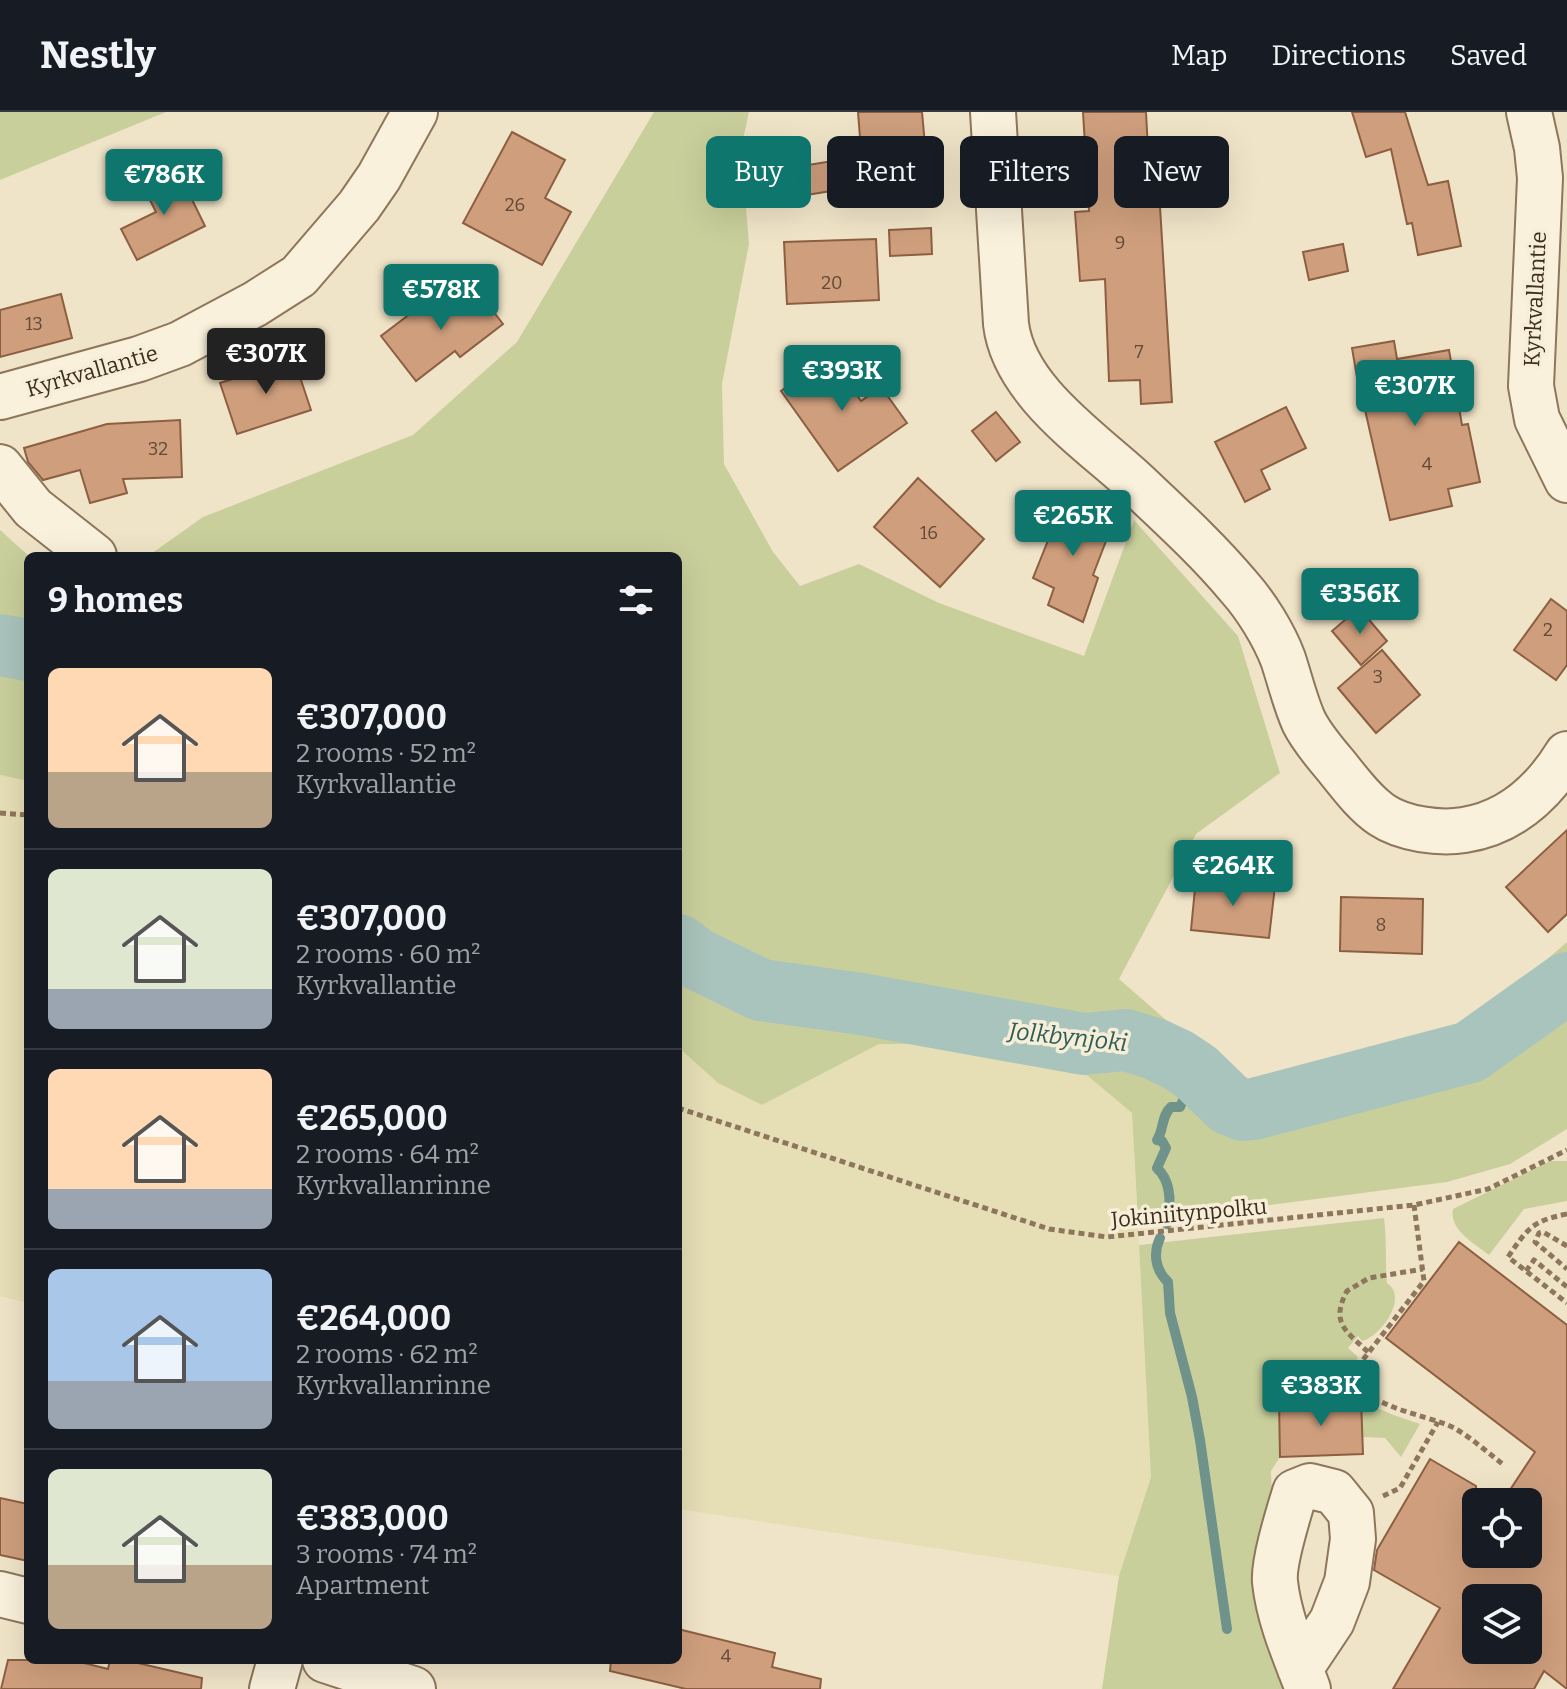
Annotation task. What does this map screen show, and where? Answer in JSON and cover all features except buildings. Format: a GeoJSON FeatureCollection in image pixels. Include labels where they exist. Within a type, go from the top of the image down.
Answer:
{"type":"FeatureCollection","features":[{"type":"Feature","properties":{"kind":"street","name":"Kyrkvallantie"},"geometry":{"type":"LineString","coordinates":[[0,397],[139,359],[180,344],[255,304],[299,276],[359,206],[415,112]]}},
{"type":"Feature","properties":{"kind":"street"},"geometry":{"type":"LineString","coordinates":[[993,112],[1007,340],[1018,362],[1032,384],[1079,435],[1145,491],[1206,549],[1242,589],[1282,657],[1306,726],[1354,789],[1381,814],[1399,822],[1440,831],[1466,830],[1513,814],[1539,791],[1567,754]]}},
{"type":"Feature","properties":{"kind":"street","name":"Kyrkvallantie"},"geometry":{"type":"LineString","coordinates":[[1529,112],[1540,178],[1531,386],[1537,419],[1567,480]]}},
{"type":"Feature","properties":{"kind":"street"},"geometry":{"type":"LineString","coordinates":[[0,467],[33,508],[89,552]]}},
{"type":"Feature","properties":{"kind":"street"},"geometry":{"type":"LineString","coordinates":[[1310,1486],[1334,1492],[1351,1513],[1353,1539],[1347,1582],[1304,1679],[1284,1622],[1275,1579],[1295,1492],[1310,1486]]}},
{"type":"Feature","properties":{"kind":"street"},"geometry":{"type":"LineString","coordinates":[[0,1594],[24,1600]]}},
{"type":"Feature","properties":{"kind":"street"},"geometry":{"type":"LineString","coordinates":[[272,1689],[279,1664]]}},
{"type":"Feature","properties":{"kind":"street"},"geometry":{"type":"LineString","coordinates":[[337,1664],[413,1689]]}},
{"type":"Feature","properties":{"kind":"path"},"geometry":{"type":"LineString","coordinates":[[0,813],[24,815]]}},
{"type":"Feature","properties":{"kind":"path","name":"Jokiniitynpolku"},"geometry":{"type":"LineString","coordinates":[[682,1109],[1049,1229],[1107,1237],[1414,1205],[1488,1189],[1567,1150]]}},
{"type":"Feature","properties":{"kind":"path"},"geometry":{"type":"LineString","coordinates":[[1414,1205],[1424,1281],[1368,1352],[1357,1372],[1357,1382],[1364,1392],[1385,1404],[1453,1428],[1504,1465]]}},
{"type":"Feature","properties":{"kind":"path"},"geometry":{"type":"LineString","coordinates":[[1567,1214],[1537,1221],[1508,1257],[1567,1303]]}},
{"type":"Feature","properties":{"kind":"path"},"geometry":{"type":"LineString","coordinates":[[1567,1246],[1543,1232],[1539,1233],[1535,1242],[1567,1269]]}},
{"type":"Feature","properties":{"kind":"path"},"geometry":{"type":"LineString","coordinates":[[1526,1271],[1534,1260],[1567,1287]]}},
{"type":"Feature","properties":{"kind":"path"},"geometry":{"type":"LineString","coordinates":[[1368,1352],[1341,1327],[1339,1315],[1347,1291],[1369,1278],[1423,1269]]}},
{"type":"Feature","properties":{"kind":"path"},"geometry":{"type":"LineString","coordinates":[[1351,1513],[1400,1488],[1438,1422]]}},
{"type":"Feature","properties":{"kind":"shaded area"},"geometry":{"type":"Polygon","coordinates":[[[0,775],[24,780],[24,1302],[0,1296],[0,775]]]}},
{"type":"Feature","properties":{"kind":"shaded area"},"geometry":{"type":"Polygon","coordinates":[[[879,1044],[963,1044],[1064,1056],[1132,1113],[1151,1477],[1119,1576],[682,1510],[682,1051],[718,1083],[762,1105],[879,1044]]]}},
{"type":"Feature","properties":{"kind":"green space"},"geometry":{"type":"Polygon","coordinates":[[[0,112],[166,112],[0,180],[0,112]]]}},
{"type":"Feature","properties":{"kind":"green space"},"geometry":{"type":"Polygon","coordinates":[[[654,112],[749,112],[744,136],[706,136],[706,208],[746,208],[749,244],[722,384],[724,464],[773,552],[800,586],[859,564],[939,603],[1084,656],[1134,520],[1238,636],[1280,773],[1196,834],[1119,979],[1243,1087],[1455,1039],[1567,942],[1567,1129],[1510,1164],[1447,1182],[1138,1222],[1132,1113],[1064,1056],[963,1044],[879,1044],[762,1105],[718,1083],[682,1051],[682,552],[154,552],[203,517],[413,435],[517,342],[654,112]]]}},
{"type":"Feature","properties":{"kind":"green space"},"geometry":{"type":"Polygon","coordinates":[[[0,530],[25,552],[24,780],[0,775],[0,530]]]}},
{"type":"Feature","properties":{"kind":"green space"},"geometry":{"type":"Polygon","coordinates":[[[1550,1161],[1567,1161],[1567,1201],[1524,1209],[1489,1255],[1459,1230],[1453,1209],[1550,1161]]]}},
{"type":"Feature","properties":{"kind":"green space"},"geometry":{"type":"Polygon","coordinates":[[[1384,1218],[1387,1283],[1393,1289],[1394,1306],[1377,1332],[1362,1341],[1358,1336],[1348,1348],[1358,1357],[1350,1381],[1353,1389],[1369,1403],[1420,1424],[1401,1457],[1385,1438],[1363,1437],[1361,1399],[1279,1402],[1280,1457],[1271,1471],[1289,1689],[1102,1689],[1119,1576],[1151,1477],[1139,1245],[1384,1218]]]}},
{"type":"Feature","properties":{"kind":"waterway","name":"Jolkbynjoki"},"geometry":{"type":"LineString","coordinates":[[0,645],[24,649]]}},
{"type":"Feature","properties":{"kind":"waterway","name":"Jolkbynjoki"},"geometry":{"type":"LineString","coordinates":[[682,948],[695,958],[761,990],[861,1004],[1084,1044],[1126,1040],[1178,1060],[1196,1072],[1229,1104],[1243,1110],[1470,1052],[1567,983]]}},
{"type":"Feature","properties":{"kind":"waterway"},"geometry":{"type":"LineString","coordinates":[[1167,1224],[1169,1194],[1157,1168],[1166,1148],[1162,1141],[1157,1140],[1168,1111],[1171,1107],[1180,1107],[1196,1072]]}},
{"type":"Feature","properties":{"kind":"waterway"},"geometry":{"type":"LineString","coordinates":[[1160,1238],[1156,1261],[1168,1282],[1170,1313],[1192,1397],[1227,1629]]}}]}
